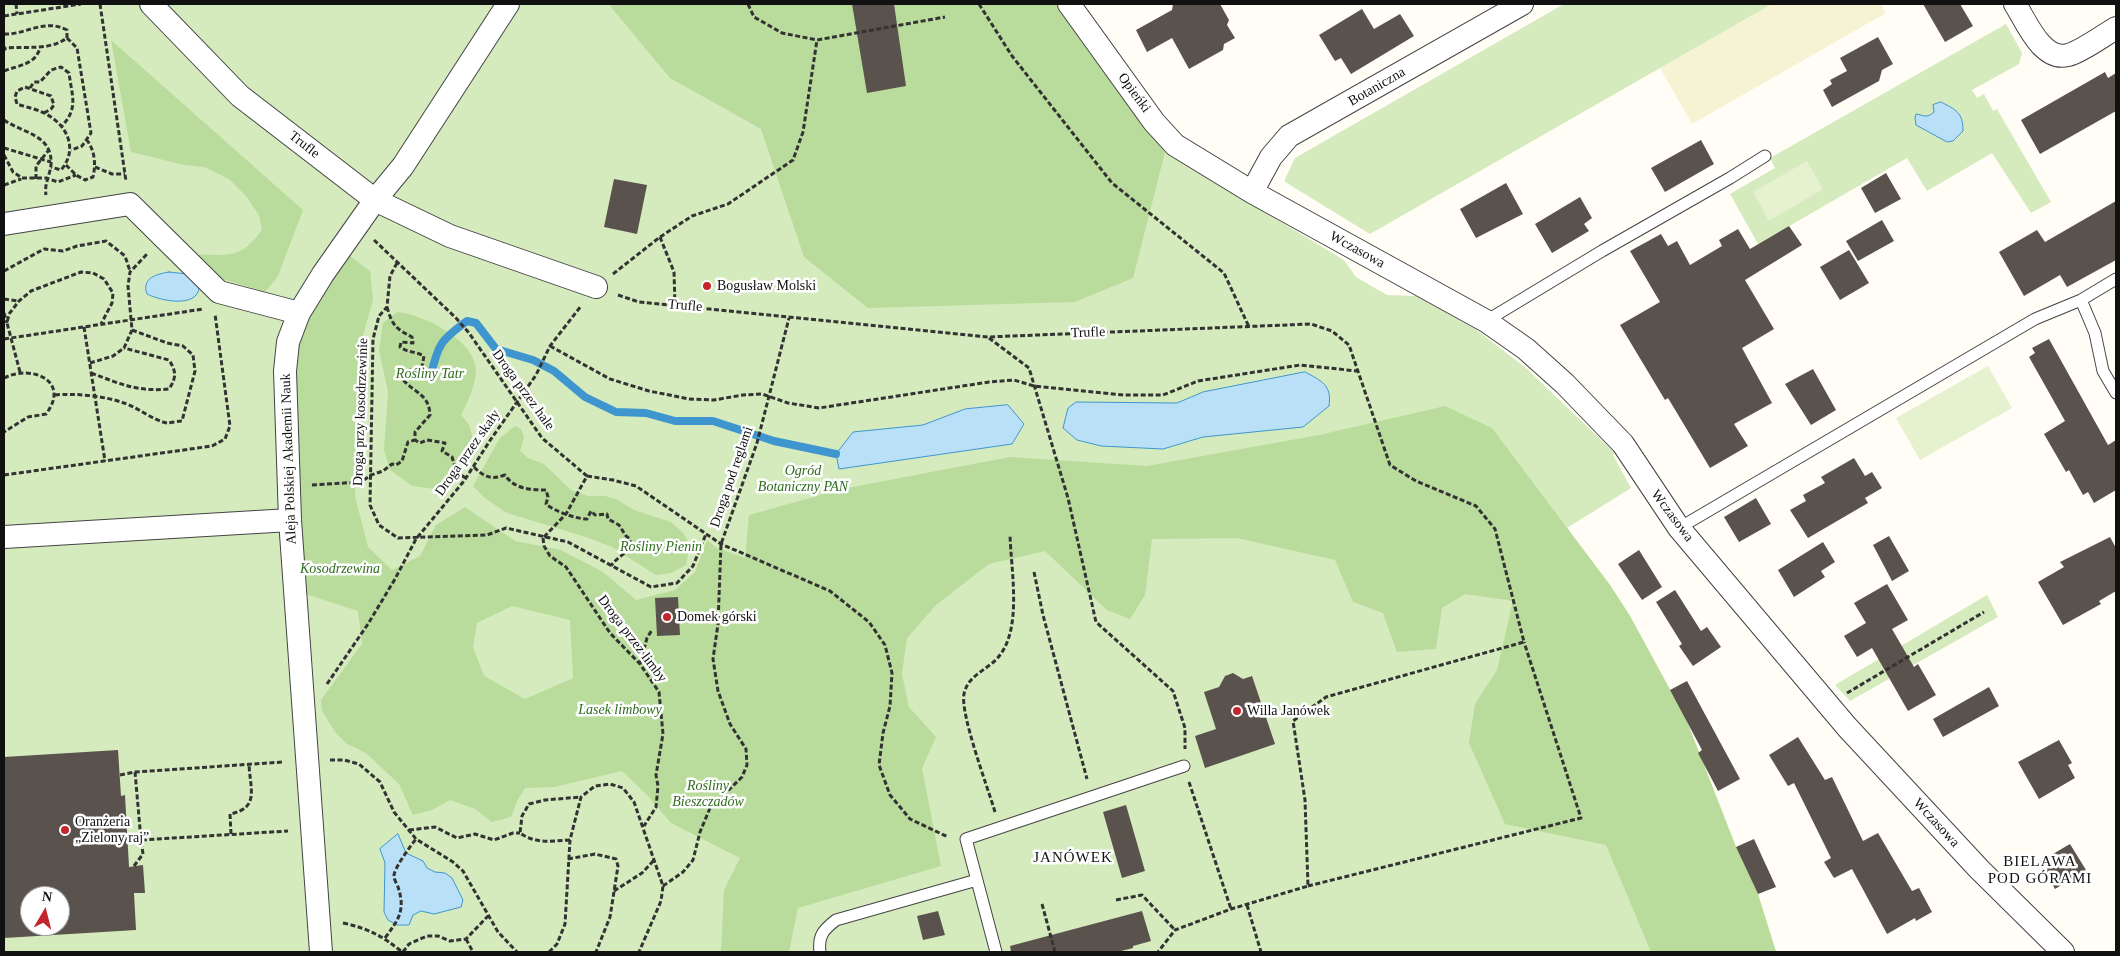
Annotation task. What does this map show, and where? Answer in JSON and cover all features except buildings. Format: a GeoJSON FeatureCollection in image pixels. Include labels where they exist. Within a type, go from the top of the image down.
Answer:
{"type":"FeatureCollection","features":[{"type":"Feature","properties":{"kind":"street","name":"Trufle"},"geometry":{"type":"LineString","coordinates":[[151,4],[240,96],[375,200],[450,236],[596,287]]}},
{"type":"Feature","properties":{"kind":"street","name":"Aleja Polskiej Akademii Nauk"},"geometry":{"type":"LineString","coordinates":[[321,952],[314,829],[307,760],[290,520],[285,371],[288,342],[299,313],[322,274],[375,200],[403,166],[508,4]]}},
{"type":"Feature","properties":{"kind":"street","name":"Opieńki"},"geometry":{"type":"LineString","coordinates":[[1069,4],[1163,133],[1175,145],[1213,168]]}},
{"type":"Feature","properties":{"kind":"street","name":"Botaniczna"},"geometry":{"type":"LineString","coordinates":[[1252,192],[1271,157],[1289,136],[1522,4]]}},
{"type":"Feature","properties":{"kind":"street"},"geometry":{"type":"LineString","coordinates":[[2015,4],[2043,47],[2056,55],[2070,55],[2116,28]]}},
{"type":"Feature","properties":{"kind":"street","name":"Wczasowa"},"geometry":{"type":"LineString","coordinates":[[1213,168],[1252,192],[1486,321],[1526,349],[1565,384],[1623,444],[1679,528],[1827,704],[1979,869],[2063,952]]}},
{"type":"Feature","properties":{"kind":"street"},"geometry":{"type":"LineString","coordinates":[[4,224],[130,204],[166,240],[216,299],[299,313]]}},
{"type":"Feature","properties":{"kind":"street"},"geometry":{"type":"LineString","coordinates":[[4,537],[290,520]]}},
{"type":"Feature","properties":{"kind":"lane"},"geometry":{"type":"LineString","coordinates":[[1486,321],[1765,156]]}},
{"type":"Feature","properties":{"kind":"lane"},"geometry":{"type":"LineString","coordinates":[[1679,528],[2036,319],[2081,300],[2116,279]]}},
{"type":"Feature","properties":{"kind":"lane"},"geometry":{"type":"LineString","coordinates":[[2081,300],[2095,333],[2103,371],[2116,393]]}},
{"type":"Feature","properties":{"kind":"lane"},"geometry":{"type":"LineString","coordinates":[[996,952],[966,839],[1184,766]]}},
{"type":"Feature","properties":{"kind":"lane"},"geometry":{"type":"LineString","coordinates":[[820,952],[819,941],[823,930],[836,920],[977,880]]}},
{"type":"Feature","properties":{"kind":"path"},"geometry":{"type":"LineString","coordinates":[[16,4],[18,14]]}},
{"type":"Feature","properties":{"kind":"path"},"geometry":{"type":"LineString","coordinates":[[4,16],[80,4]]}},
{"type":"Feature","properties":{"kind":"path"},"geometry":{"type":"LineString","coordinates":[[100,4],[130,204]]}},
{"type":"Feature","properties":{"kind":"path"},"geometry":{"type":"LineString","coordinates":[[748,4],[754,17],[782,33],[817,40],[945,17]]}},
{"type":"Feature","properties":{"kind":"path"},"geometry":{"type":"LineString","coordinates":[[979,4],[1012,56],[1112,182],[1224,274],[1249,327]]}},
{"type":"Feature","properties":{"kind":"path"},"geometry":{"type":"LineString","coordinates":[[4,34],[34,27],[60,26],[67,30],[67,38],[77,48],[91,133],[82,146],[71,150]]}},
{"type":"Feature","properties":{"kind":"path"},"geometry":{"type":"LineString","coordinates":[[4,50],[6,48],[26,46],[40,48],[58,44],[67,38]]}},
{"type":"Feature","properties":{"kind":"path","name":"Droga przez skały"},"geometry":{"type":"LineString","coordinates":[[326,685],[377,609],[416,539],[474,467],[536,375],[543,357],[550,346],[596,287],[660,237],[692,216],[728,204],[793,160],[803,132],[817,40]]}},
{"type":"Feature","properties":{"kind":"path"},"geometry":{"type":"LineString","coordinates":[[4,71],[30,62],[38,56],[40,48]]}},
{"type":"Feature","properties":{"kind":"path"},"geometry":{"type":"LineString","coordinates":[[30,88],[34,82],[40,82],[51,70],[61,67],[68,73],[74,106],[71,117],[61,127]]}},
{"type":"Feature","properties":{"kind":"path"},"geometry":{"type":"LineString","coordinates":[[44,113],[51,110],[54,105],[51,96],[25,87],[17,91],[15,97],[17,104],[44,113],[61,127],[68,136],[71,150],[66,165],[61,170],[51,167]]}},
{"type":"Feature","properties":{"kind":"path"},"geometry":{"type":"LineString","coordinates":[[4,120],[36,135],[45,142],[51,162],[46,178],[45,192],[49,202],[60,215]]}},
{"type":"Feature","properties":{"kind":"path"},"geometry":{"type":"LineString","coordinates":[[66,165],[76,176],[84,180],[93,178],[95,167],[92,147],[86,139]]}},
{"type":"Feature","properties":{"kind":"path"},"geometry":{"type":"LineString","coordinates":[[4,148],[51,162]]}},
{"type":"Feature","properties":{"kind":"path"},"geometry":{"type":"LineString","coordinates":[[36,179],[36,166],[48,151]]}},
{"type":"Feature","properties":{"kind":"path"},"geometry":{"type":"LineString","coordinates":[[4,156],[13,172],[22,178]]}},
{"type":"Feature","properties":{"kind":"path"},"geometry":{"type":"LineString","coordinates":[[95,167],[112,174],[125,174]]}},
{"type":"Feature","properties":{"kind":"path"},"geometry":{"type":"LineString","coordinates":[[4,185],[22,178],[46,178],[58,182],[76,176]]}},
{"type":"Feature","properties":{"kind":"path","name":"Droga przez hale"},"geometry":{"type":"LineString","coordinates":[[358,224],[456,318],[469,333],[542,438],[587,476]]}},
{"type":"Feature","properties":{"kind":"path"},"geometry":{"type":"LineString","coordinates":[[660,237],[674,272],[675,305]]}},
{"type":"Feature","properties":{"kind":"path"},"geometry":{"type":"LineString","coordinates":[[4,271],[44,249],[64,251],[77,246],[106,240],[125,256],[130,272],[128,286],[132,330],[124,348],[113,356],[90,363]]}},
{"type":"Feature","properties":{"kind":"path"},"geometry":{"type":"LineString","coordinates":[[130,272],[150,251],[166,240]]}},
{"type":"Feature","properties":{"kind":"path","name":"Droga przy kosodrzewinie"},"geometry":{"type":"LineString","coordinates":[[397,263],[390,276],[387,307],[379,316],[373,339],[370,505],[379,525],[398,538],[416,539],[487,535],[506,528],[568,542],[651,587],[677,583],[693,566],[706,534]]}},
{"type":"Feature","properties":{"kind":"path"},"geometry":{"type":"LineString","coordinates":[[7,323],[9,314],[19,301],[32,291],[81,272],[93,273],[104,279],[113,293],[112,304],[102,324]]}},
{"type":"Feature","properties":{"kind":"path","name":"Trufle"},"geometry":{"type":"LineString","coordinates":[[596,287],[640,302],[988,337],[1311,324],[1332,331],[1349,345],[1357,371]]}},
{"type":"Feature","properties":{"kind":"path"},"geometry":{"type":"LineString","coordinates":[[4,299],[19,301]]}},
{"type":"Feature","properties":{"kind":"path"},"geometry":{"type":"LineString","coordinates":[[4,339],[131,320],[216,299],[230,426],[225,439],[212,446],[4,475]]}},
{"type":"Feature","properties":{"kind":"path"},"geometry":{"type":"LineString","coordinates":[[387,307],[390,319],[397,330],[412,337],[413,343],[401,342],[400,347],[407,352],[417,351],[424,356],[422,367],[406,371],[403,375],[404,381],[424,396],[429,404],[430,415],[415,432],[415,440]]}},
{"type":"Feature","properties":{"kind":"path"},"geometry":{"type":"LineString","coordinates":[[4,313],[20,372]]}},
{"type":"Feature","properties":{"kind":"path","name":"Droga pod reglami"},"geometry":{"type":"LineString","coordinates":[[663,886],[684,872],[693,860],[700,832],[710,808],[742,777],[747,765],[746,749],[730,724],[718,691],[714,659],[718,624],[721,544],[757,443],[790,318]]}},
{"type":"Feature","properties":{"kind":"path"},"geometry":{"type":"LineString","coordinates":[[84,327],[105,461]]}},
{"type":"Feature","properties":{"kind":"path"},"geometry":{"type":"LineString","coordinates":[[55,395],[71,393],[95,398],[109,398],[126,403],[166,423],[182,421],[196,371],[192,355],[183,346],[167,343],[132,330]]}},
{"type":"Feature","properties":{"kind":"path"},"geometry":{"type":"LineString","coordinates":[[988,337],[1028,368],[1068,498],[1096,622],[1173,690],[1186,728],[1184,766],[1231,909]]}},
{"type":"Feature","properties":{"kind":"path"},"geometry":{"type":"LineString","coordinates":[[550,346],[610,379],[650,391],[689,399],[714,400],[762,394],[788,403],[819,408],[989,382],[1014,380],[1034,386],[1124,395],[1164,395],[1198,381],[1300,365],[1357,371],[1390,465],[1416,481],[1476,506],[1494,529],[1524,642],[1581,818],[1308,886],[1231,909],[1175,930],[1158,952]]}},
{"type":"Feature","properties":{"kind":"path"},"geometry":{"type":"LineString","coordinates":[[91,373],[149,391],[169,389],[175,380],[176,370],[169,360],[124,348]]}},
{"type":"Feature","properties":{"kind":"path"},"geometry":{"type":"LineString","coordinates":[[4,378],[20,372],[41,375],[52,387],[55,395],[54,403],[46,414],[28,417],[4,432]]}},
{"type":"Feature","properties":{"kind":"path"},"geometry":{"type":"LineString","coordinates":[[289,492],[316,484],[361,482],[371,475],[383,471],[392,464],[396,465],[402,461],[408,442],[415,440],[420,443],[427,440],[445,443],[442,451],[452,457],[457,473],[466,478]]}},
{"type":"Feature","properties":{"kind":"path"},"geometry":{"type":"LineString","coordinates":[[474,467],[484,477],[495,478],[505,475],[509,482],[526,490],[546,490],[548,497],[546,504],[576,519],[587,519],[591,511],[595,515],[607,514],[608,519],[619,525],[630,539],[631,545],[630,550],[616,558],[611,566]]}},
{"type":"Feature","properties":{"kind":"path"},"geometry":{"type":"LineString","coordinates":[[543,537],[566,514],[587,476],[613,480],[636,486],[721,544],[830,591],[869,622],[885,645],[892,673],[890,706],[883,733],[879,765],[890,796],[910,818],[968,847]]}},
{"type":"Feature","properties":{"kind":"path"},"geometry":{"type":"LineString","coordinates":[[1000,827],[968,726],[964,695],[970,680],[998,657],[1006,644],[1013,618],[1010,535]]}},
{"type":"Feature","properties":{"kind":"path","name":"Droga przez limby"},"geometry":{"type":"LineString","coordinates":[[543,537],[544,546],[550,556],[566,567],[610,633],[640,664],[659,692],[663,734],[656,775],[658,786],[656,807],[643,826]]}},
{"type":"Feature","properties":{"kind":"path"},"geometry":{"type":"LineString","coordinates":[[1034,572],[1043,615],[1092,796]]}},
{"type":"Feature","properties":{"kind":"path"},"geometry":{"type":"LineString","coordinates":[[1827,704],[1984,612]]}},
{"type":"Feature","properties":{"kind":"path"},"geometry":{"type":"LineString","coordinates":[[640,664],[647,638],[652,630]]}},
{"type":"Feature","properties":{"kind":"path"},"geometry":{"type":"LineString","coordinates":[[1308,886],[1305,800],[1293,721],[1326,697],[1524,642]]}},
{"type":"Feature","properties":{"kind":"path"},"geometry":{"type":"LineString","coordinates":[[120,775],[135,772],[307,760],[344,760],[359,764],[380,782],[394,812],[416,839],[453,862],[463,871],[498,932],[517,952]]}},
{"type":"Feature","properties":{"kind":"path"},"geometry":{"type":"LineString","coordinates":[[231,834],[230,814],[242,812],[251,801],[249,764]]}},
{"type":"Feature","properties":{"kind":"path"},"geometry":{"type":"LineString","coordinates":[[134,866],[142,854],[135,772]]}},
{"type":"Feature","properties":{"kind":"path"},"geometry":{"type":"LineString","coordinates":[[520,833],[522,816],[529,804],[545,800],[581,797],[595,786],[610,784],[623,788],[634,802],[663,886],[661,901],[639,952]]}},
{"type":"Feature","properties":{"kind":"path"},"geometry":{"type":"LineString","coordinates":[[549,952],[557,944],[565,924],[569,884],[568,859],[570,840],[581,797]]}},
{"type":"Feature","properties":{"kind":"path"},"geometry":{"type":"LineString","coordinates":[[409,830],[435,827],[457,838],[475,834],[494,840],[513,833],[520,833],[529,840],[570,840]]}},
{"type":"Feature","properties":{"kind":"path"},"geometry":{"type":"LineString","coordinates":[[141,840],[314,829]]}},
{"type":"Feature","properties":{"kind":"path"},"geometry":{"type":"LineString","coordinates":[[385,938],[402,910],[399,888],[394,876],[396,869],[416,839]]}},
{"type":"Feature","properties":{"kind":"path"},"geometry":{"type":"LineString","coordinates":[[568,859],[595,854],[616,859],[618,866],[610,917],[596,952]]}},
{"type":"Feature","properties":{"kind":"path"},"geometry":{"type":"LineString","coordinates":[[614,891],[642,873],[655,859]]}},
{"type":"Feature","properties":{"kind":"path"},"geometry":{"type":"LineString","coordinates":[[1116,900],[1142,895],[1175,930]]}},
{"type":"Feature","properties":{"kind":"path"},"geometry":{"type":"LineString","coordinates":[[1042,904],[1055,952]]}},
{"type":"Feature","properties":{"kind":"path"},"geometry":{"type":"LineString","coordinates":[[1247,904],[1261,952]]}},
{"type":"Feature","properties":{"kind":"path"},"geometry":{"type":"LineString","coordinates":[[319,918],[357,925],[385,938],[403,952],[409,944],[427,936],[438,936],[450,941],[466,939],[488,916]]}},
{"type":"Feature","properties":{"kind":"path"},"geometry":{"type":"LineString","coordinates":[[466,939],[473,952]]}},
{"type":"Feature","properties":{"kind":"shaded area"},"geometry":{"type":"Polygon","coordinates":[[[1772,4],[1881,4],[1886,13],[1692,124],[1660,68],[1772,4]]]}},
{"type":"Feature","properties":{"kind":"green space","name":"Ogród Botaniczny PAN"},"geometry":{"type":"Polygon","coordinates":[[[4,4],[1057,4],[1165,152],[1344,260],[1356,277],[1387,295],[1417,296],[1475,329],[1526,368],[1615,453],[1613,455],[1631,488],[1567,528],[1610,585],[1630,616],[1686,719],[1736,847],[1758,894],[1776,952],[4,952],[4,4]]]}},
{"type":"Feature","properties":{"kind":"green space"},"geometry":{"type":"Polygon","coordinates":[[[611,4],[1057,4],[1165,152],[1133,278],[1075,302],[868,308],[804,257],[761,129],[670,78],[611,7],[611,4]]]}},
{"type":"Feature","properties":{"kind":"green space"},"geometry":{"type":"Polygon","coordinates":[[[1564,4],[1772,4],[1370,234],[1285,182],[1295,158],[1564,4]]]}},
{"type":"Feature","properties":{"kind":"green space"},"geometry":{"type":"Polygon","coordinates":[[[2006,24],[2022,53],[2019,64],[1972,90],[1977,98],[1984,94],[1993,111],[1997,109],[2051,202],[2031,213],[1992,153],[1927,191],[1907,158],[1758,244],[1730,194],[1775,168],[1770,158],[2006,24]]]}},
{"type":"Feature","properties":{"kind":"green space"},"geometry":{"type":"Polygon","coordinates":[[[111,40],[303,210],[278,276],[265,292],[222,279],[197,255],[227,255],[241,251],[254,240],[262,230],[259,215],[246,196],[229,179],[204,167],[184,165],[131,152],[111,40]]]}},
{"type":"Feature","properties":{"kind":"green space"},"geometry":{"type":"Polygon","coordinates":[[[1807,161],[1823,189],[1769,221],[1753,192],[1807,161]]]}},
{"type":"Feature","properties":{"kind":"green space"},"geometry":{"type":"Polygon","coordinates":[[[350,256],[370,271],[373,300],[359,349],[355,496],[368,547],[392,570],[420,556],[436,525],[465,507],[515,541],[561,550],[603,572],[636,600],[675,590],[695,572],[707,540],[717,548],[745,558],[749,515],[842,489],[1010,457],[1147,466],[1319,435],[1445,406],[1492,428],[1610,585],[1630,616],[1686,719],[1736,847],[1758,894],[1776,952],[1651,952],[1606,845],[1505,824],[1469,743],[1475,704],[1497,670],[1513,601],[1465,594],[1442,608],[1436,649],[1397,652],[1383,613],[1353,602],[1335,560],[1237,538],[1152,539],[1145,595],[1130,619],[1107,610],[1045,551],[989,564],[936,605],[907,638],[902,674],[909,707],[936,737],[922,768],[941,866],[798,908],[789,952],[721,952],[724,890],[740,858],[671,823],[647,795],[622,771],[554,787],[525,788],[517,801],[511,817],[492,822],[475,809],[450,800],[432,810],[413,815],[399,784],[366,753],[347,744],[335,732],[322,711],[321,700],[362,644],[358,611],[306,594],[292,357],[315,298],[350,256]],[[512,606],[477,623],[473,647],[484,676],[525,699],[573,678],[570,620],[512,606]]]}},
{"type":"Feature","properties":{"kind":"green space","name":"Rośliny Tatr"},"geometry":{"type":"Polygon","coordinates":[[[397,312],[433,323],[446,331],[458,339],[474,360],[476,371],[474,381],[461,415],[469,425],[475,444],[469,461],[453,484],[435,489],[412,486],[390,470],[384,450],[388,392],[379,350],[383,323],[397,312]]]}},
{"type":"Feature","properties":{"kind":"green space"},"geometry":{"type":"Polygon","coordinates":[[[1988,366],[2012,408],[1920,460],[1896,418],[1988,366]]]}},
{"type":"Feature","properties":{"kind":"green space","name":"Rośliny Pienin"},"geometry":{"type":"Polygon","coordinates":[[[515,426],[521,429],[524,437],[520,451],[528,458],[544,464],[571,490],[588,496],[605,496],[616,499],[634,510],[671,522],[683,533],[690,545],[686,565],[671,573],[656,575],[612,547],[586,537],[507,513],[486,499],[473,486],[500,438],[515,426]]]}},
{"type":"Feature","properties":{"kind":"green space"},"geometry":{"type":"Polygon","coordinates":[[[1987,595],[1998,617],[1850,701],[1835,685],[1987,595]]]}},
{"type":"Feature","properties":{"kind":"water"},"geometry":{"type":"Polygon","coordinates":[[[1941,102],[1958,112],[1962,120],[1963,131],[1953,141],[1947,142],[1916,125],[1916,114],[1929,115],[1934,112],[1933,105],[1941,102]]]}},
{"type":"Feature","properties":{"kind":"water"},"geometry":{"type":"Polygon","coordinates":[[[169,272],[187,274],[199,282],[199,291],[189,300],[180,301],[162,299],[147,294],[146,284],[151,278],[169,272]]]}},
{"type":"Feature","properties":{"kind":"water"},"geometry":{"type":"Polygon","coordinates":[[[1305,372],[1324,384],[1330,399],[1329,406],[1303,427],[1203,437],[1163,449],[1101,446],[1077,440],[1063,428],[1068,408],[1076,402],[1177,403],[1203,392],[1305,372]]]}},
{"type":"Feature","properties":{"kind":"water"},"geometry":{"type":"Polygon","coordinates":[[[1008,405],[1024,424],[1012,444],[839,469],[836,454],[853,432],[923,425],[965,409],[1008,405]]]}},
{"type":"Feature","properties":{"kind":"water"},"geometry":{"type":"Polygon","coordinates":[[[398,834],[406,853],[423,861],[427,868],[435,872],[445,873],[452,878],[463,900],[461,907],[434,914],[421,911],[413,915],[409,925],[397,925],[388,920],[384,912],[385,863],[380,849],[398,834]]]}},
{"type":"Feature","properties":{"kind":"waterway"},"geometry":{"type":"LineString","coordinates":[[431,375],[436,356],[442,344],[451,333],[467,321],[476,323],[496,349],[533,360],[554,371],[585,397],[616,412],[646,413],[675,421],[713,421],[774,441],[836,454]]}},
{"type":"Feature","properties":{"kind":"place","name":"Bogusław Molski"},"geometry":{"type":"Point","coordinates":[707,286]}},
{"type":"Feature","properties":{"kind":"place","name":"Domek górski"},"geometry":{"type":"Point","coordinates":[667,617]}},
{"type":"Feature","properties":{"kind":"place","name":"Willa Janówek"},"geometry":{"type":"Point","coordinates":[1237,711]}},
{"type":"Feature","properties":{"kind":"place","name":"Oranżeria „Zielony raj”"},"geometry":{"type":"Point","coordinates":[65,830]}},
{"type":"Feature","properties":{"kind":"district","name":"JANÓWEK"},"geometry":{"type":"Point","coordinates":[1073,858]}},
{"type":"Feature","properties":{"kind":"district","name":"BIELAWA POD GÓRAMI"},"geometry":{"type":"Point","coordinates":[2040,870]}},
{"type":"Feature","properties":{"kind":"park label","name":"Kosodrzewina"},"geometry":{"type":"Point","coordinates":[340,569]}},
{"type":"Feature","properties":{"kind":"park label","name":"Lasek limbowy"},"geometry":{"type":"Point","coordinates":[620,710]}},
{"type":"Feature","properties":{"kind":"park label","name":"Rośliny Bieszczadów"},"geometry":{"type":"Point","coordinates":[708,794]}}]}
